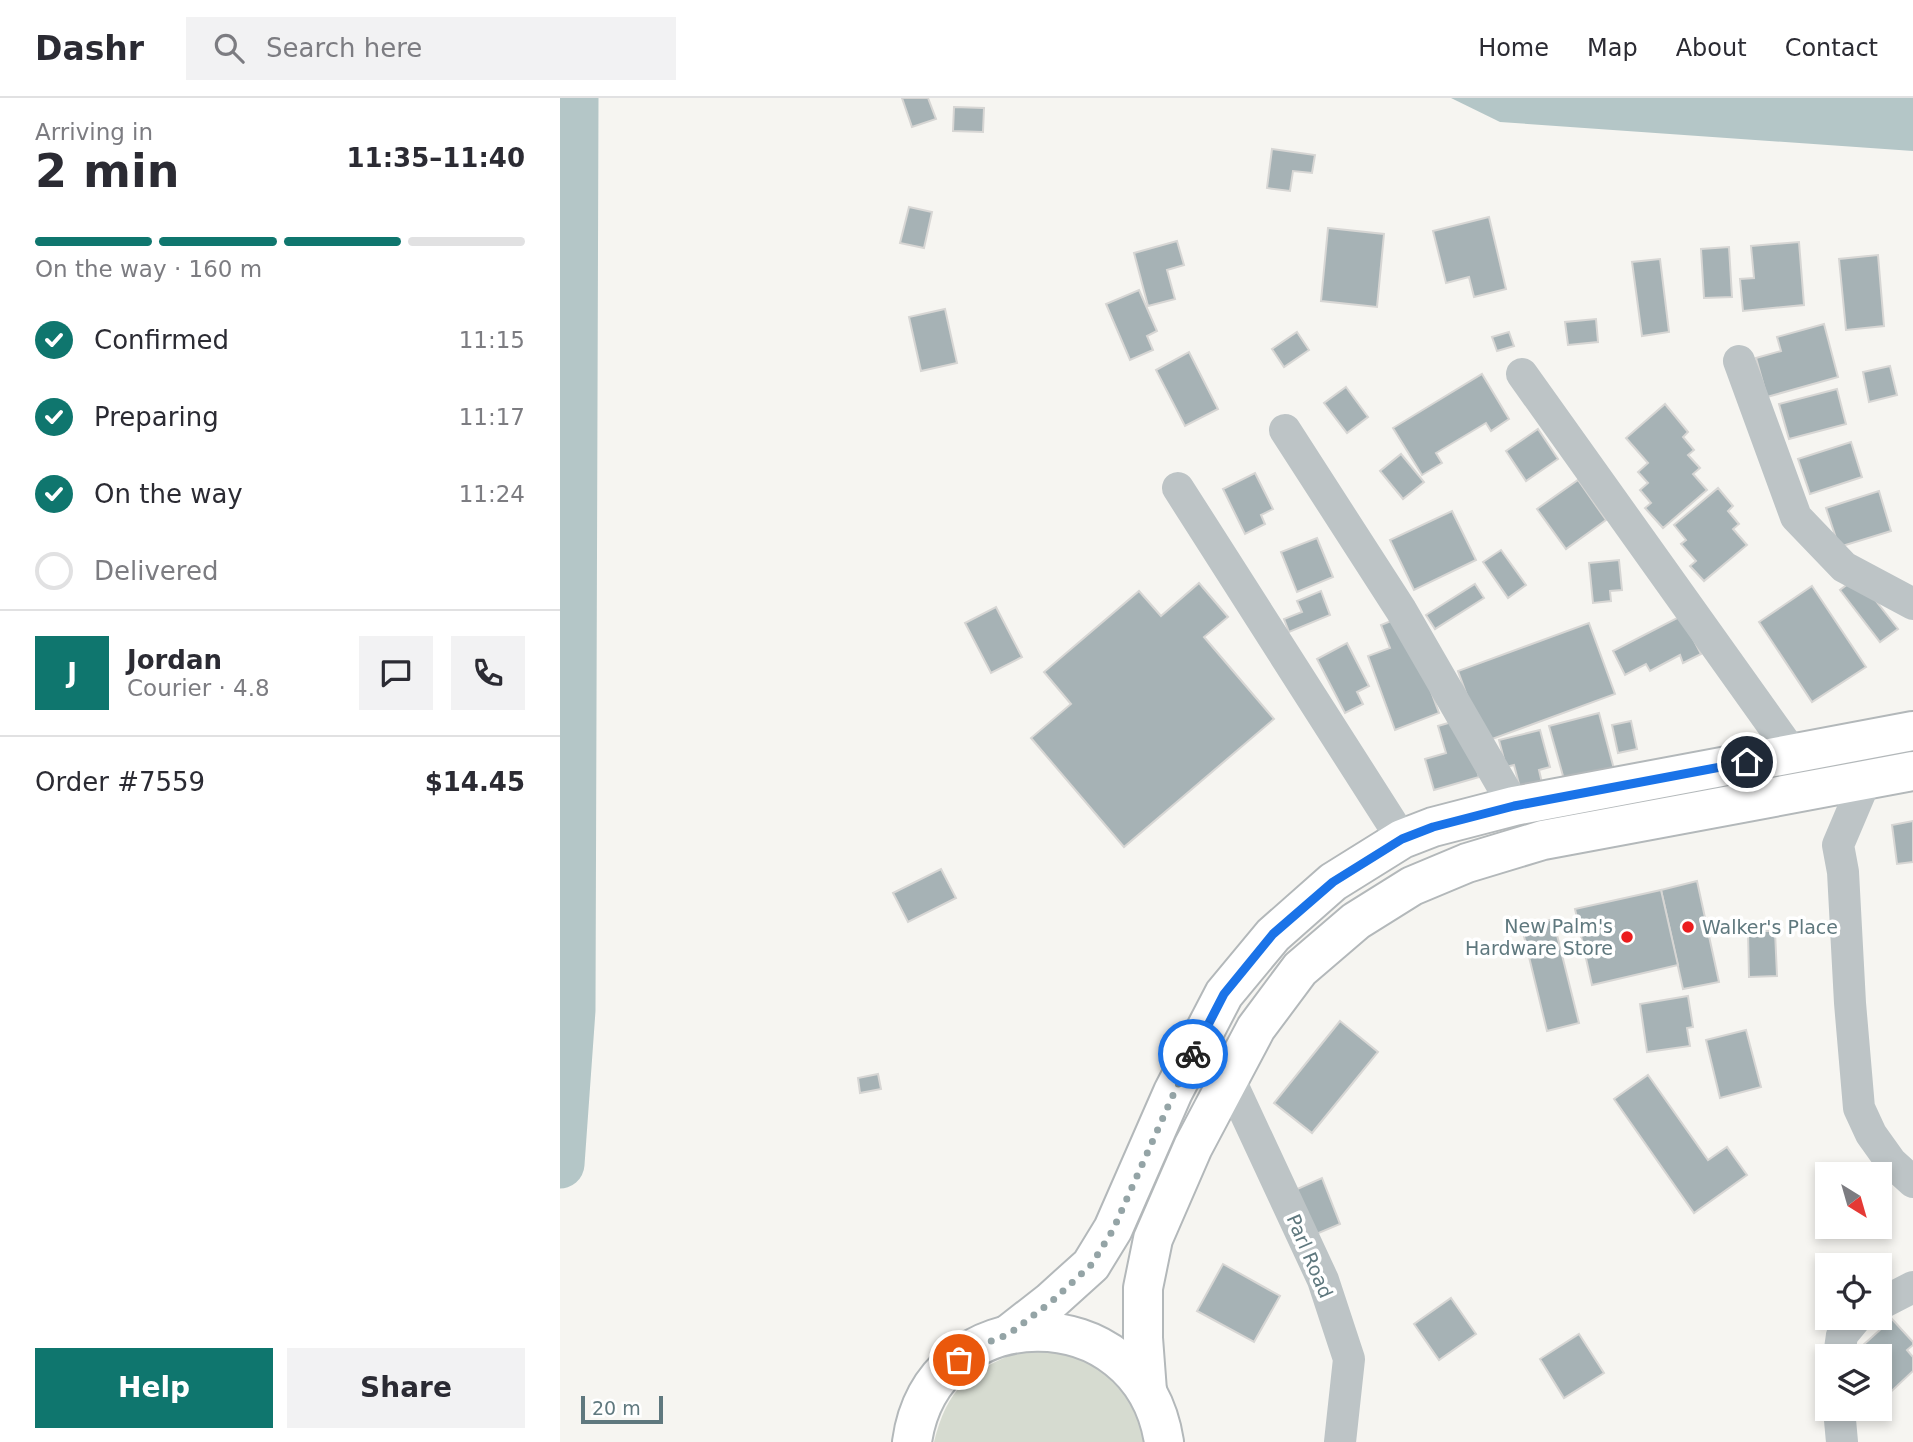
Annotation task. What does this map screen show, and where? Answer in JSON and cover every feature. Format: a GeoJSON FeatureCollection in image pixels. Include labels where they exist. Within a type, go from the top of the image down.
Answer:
{"type":"FeatureCollection","features":[{"type":"Feature","properties":{"kind":"highway"},"geometry":{"type":"LineString","coordinates":[[911,1441],[923,1403],[945,1372],[974,1348],[1009,1334],[1051,1302],[1091,1265],[1113,1230],[1174,1093],[1224,994],[1273,934],[1333,882],[1402,839],[1433,827],[1514,806],[1913,732]]}},
{"type":"Feature","properties":{"kind":"highway"},"geometry":{"type":"LineString","coordinates":[[1147,1391],[1143,1288],[1153,1239],[1193,1147],[1256,1028],[1300,969],[1356,921],[1412,886],[1467,863],[1543,840],[1913,771]]}},
{"type":"Feature","properties":{"kind":"highway"},"geometry":{"type":"LineString","coordinates":[[1009,1334],[1049,1331],[1087,1340],[1121,1360],[1147,1391],[1161,1422],[1164,1442]]}},
{"type":"Feature","properties":{"kind":"street"},"geometry":{"type":"LineString","coordinates":[[1739,360],[1796,517],[1844,566],[1913,604]]}},
{"type":"Feature","properties":{"kind":"street"},"geometry":{"type":"LineString","coordinates":[[1522,374],[1793,754]]}},
{"type":"Feature","properties":{"kind":"street"},"geometry":{"type":"LineString","coordinates":[[1285,430],[1401,610],[1514,806]]}},
{"type":"Feature","properties":{"kind":"street"},"geometry":{"type":"LineString","coordinates":[[1178,488],[1402,839]]}},
{"type":"Feature","properties":{"kind":"street"},"geometry":{"type":"LineString","coordinates":[[1866,779],[1838,845],[1843,872],[1859,1108],[1871,1134],[1891,1162],[1913,1182]]}},
{"type":"Feature","properties":{"kind":"street","name":"Parl Road"},"geometry":{"type":"LineString","coordinates":[[1230,1080],[1322,1280],[1349,1359],[1340,1442]]}},
{"type":"Feature","properties":{"kind":"street"},"geometry":{"type":"LineString","coordinates":[[1892,1298],[1913,1287]]}},
{"type":"Feature","properties":{"kind":"street"},"geometry":{"type":"LineString","coordinates":[[1840,1421],[1842,1442]]}},
{"type":"Feature","properties":{"kind":"shaded area"},"geometry":{"type":"Polygon","coordinates":[[[1451,98],[1913,98],[1913,151],[1500,122],[1451,98]]]}},
{"type":"Feature","properties":{"kind":"shaded area"},"geometry":{"type":"Polygon","coordinates":[[[1021,1351],[1057,1351],[1090,1362],[1119,1383],[1139,1412],[1147,1442],[934,1442],[946,1408],[963,1383],[988,1366],[1021,1351]]]}},
{"type":"Feature","properties":{"kind":"building"},"geometry":{"type":"Polygon","coordinates":[[[902,98],[928,98],[936,119],[912,127],[902,98]]]}},
{"type":"Feature","properties":{"kind":"building"},"geometry":{"type":"Polygon","coordinates":[[[954,107],[984,108],[983,132],[953,131],[954,107]]]}},
{"type":"Feature","properties":{"kind":"building"},"geometry":{"type":"Polygon","coordinates":[[[1272,149],[1315,155],[1312,173],[1293,171],[1290,191],[1267,188],[1272,149]]]}},
{"type":"Feature","properties":{"kind":"building"},"geometry":{"type":"Polygon","coordinates":[[[909,207],[932,212],[924,248],[900,243],[909,207]]]}},
{"type":"Feature","properties":{"kind":"building"},"geometry":{"type":"Polygon","coordinates":[[[1489,217],[1506,289],[1474,297],[1469,277],[1446,283],[1433,231],[1489,217]]]}},
{"type":"Feature","properties":{"kind":"building"},"geometry":{"type":"Polygon","coordinates":[[[1328,228],[1384,234],[1377,307],[1321,301],[1328,228]]]}},
{"type":"Feature","properties":{"kind":"building"},"geometry":{"type":"Polygon","coordinates":[[[1177,241],[1184,265],[1167,270],[1175,299],[1148,306],[1134,253],[1177,241]]]}},
{"type":"Feature","properties":{"kind":"building"},"geometry":{"type":"Polygon","coordinates":[[[1799,242],[1804,305],[1743,311],[1740,279],[1754,278],[1751,246],[1799,242]]]}},
{"type":"Feature","properties":{"kind":"building"},"geometry":{"type":"Polygon","coordinates":[[[1729,247],[1732,297],[1704,298],[1701,249],[1729,247]]]}},
{"type":"Feature","properties":{"kind":"building"},"geometry":{"type":"Polygon","coordinates":[[[1878,255],[1884,326],[1846,330],[1839,259],[1878,255]]]}},
{"type":"Feature","properties":{"kind":"building"},"geometry":{"type":"Polygon","coordinates":[[[1660,259],[1669,332],[1642,336],[1632,262],[1660,259]]]}},
{"type":"Feature","properties":{"kind":"building"},"geometry":{"type":"Polygon","coordinates":[[[1139,290],[1157,331],[1147,336],[1153,350],[1130,360],[1106,304],[1139,290]]]}},
{"type":"Feature","properties":{"kind":"building"},"geometry":{"type":"Polygon","coordinates":[[[945,309],[957,363],[921,371],[909,317],[945,309]]]}},
{"type":"Feature","properties":{"kind":"building"},"geometry":{"type":"Polygon","coordinates":[[[1596,319],[1598,342],[1568,345],[1565,322],[1596,319]]]}},
{"type":"Feature","properties":{"kind":"building"},"geometry":{"type":"Polygon","coordinates":[[[1824,324],[1838,377],[1767,397],[1756,358],[1781,351],[1777,337],[1824,324]]]}},
{"type":"Feature","properties":{"kind":"building"},"geometry":{"type":"Polygon","coordinates":[[[1297,332],[1309,350],[1284,367],[1272,349],[1297,332]]]}},
{"type":"Feature","properties":{"kind":"building"},"geometry":{"type":"Polygon","coordinates":[[[1509,332],[1514,346],[1497,351],[1492,337],[1509,332]]]}},
{"type":"Feature","properties":{"kind":"building"},"geometry":{"type":"Polygon","coordinates":[[[1189,352],[1218,409],[1185,426],[1156,370],[1189,352]]]}},
{"type":"Feature","properties":{"kind":"building"},"geometry":{"type":"Polygon","coordinates":[[[1890,366],[1897,395],[1869,402],[1863,372],[1890,366]]]}},
{"type":"Feature","properties":{"kind":"building"},"geometry":{"type":"Polygon","coordinates":[[[1482,374],[1509,419],[1491,431],[1486,423],[1436,453],[1442,463],[1422,475],[1393,428],[1482,374]]]}},
{"type":"Feature","properties":{"kind":"building"},"geometry":{"type":"Polygon","coordinates":[[[1346,387],[1368,417],[1347,433],[1324,403],[1346,387]]]}},
{"type":"Feature","properties":{"kind":"building"},"geometry":{"type":"Polygon","coordinates":[[[1837,389],[1846,424],[1789,439],[1779,404],[1837,389]]]}},
{"type":"Feature","properties":{"kind":"building"},"geometry":{"type":"Polygon","coordinates":[[[1665,404],[1688,432],[1683,437],[1694,450],[1688,455],[1700,468],[1693,474],[1707,490],[1663,528],[1645,508],[1651,503],[1640,490],[1648,483],[1638,472],[1648,463],[1626,438],[1665,404]]]}},
{"type":"Feature","properties":{"kind":"building"},"geometry":{"type":"Polygon","coordinates":[[[1538,429],[1558,459],[1526,481],[1506,451],[1538,429]]]}},
{"type":"Feature","properties":{"kind":"building"},"geometry":{"type":"Polygon","coordinates":[[[1851,442],[1862,477],[1810,494],[1798,459],[1851,442]]]}},
{"type":"Feature","properties":{"kind":"building"},"geometry":{"type":"Polygon","coordinates":[[[1401,454],[1424,482],[1403,499],[1380,471],[1401,454]]]}},
{"type":"Feature","properties":{"kind":"building"},"geometry":{"type":"Polygon","coordinates":[[[1255,473],[1273,509],[1261,515],[1265,524],[1245,534],[1223,489],[1255,473]]]}},
{"type":"Feature","properties":{"kind":"building"},"geometry":{"type":"Polygon","coordinates":[[[1578,480],[1606,520],[1566,549],[1537,509],[1578,480]]]}},
{"type":"Feature","properties":{"kind":"building"},"geometry":{"type":"Polygon","coordinates":[[[1718,488],[1733,506],[1728,511],[1739,524],[1733,529],[1747,545],[1704,581],[1690,566],[1696,561],[1681,544],[1686,540],[1674,525],[1718,488]]]}},
{"type":"Feature","properties":{"kind":"building"},"geometry":{"type":"Polygon","coordinates":[[[1879,491],[1891,531],[1839,547],[1826,508],[1879,491]]]}},
{"type":"Feature","properties":{"kind":"building"},"geometry":{"type":"Polygon","coordinates":[[[1452,511],[1476,560],[1414,590],[1390,540],[1452,511]]]}},
{"type":"Feature","properties":{"kind":"building"},"geometry":{"type":"Polygon","coordinates":[[[1317,538],[1333,577],[1297,592],[1281,552],[1317,538]]]}},
{"type":"Feature","properties":{"kind":"building"},"geometry":{"type":"Polygon","coordinates":[[[1501,550],[1526,585],[1508,598],[1483,562],[1501,550]]]}},
{"type":"Feature","properties":{"kind":"building"},"geometry":{"type":"Polygon","coordinates":[[[1619,560],[1622,590],[1610,591],[1611,601],[1593,603],[1589,563],[1619,560]]]}},
{"type":"Feature","properties":{"kind":"building"},"geometry":{"type":"Polygon","coordinates":[[[1857,577],[1898,629],[1880,642],[1840,590],[1857,577]]]}},
{"type":"Feature","properties":{"kind":"building"},"geometry":{"type":"Polygon","coordinates":[[[1199,583],[1228,617],[1204,637],[1274,719],[1124,847],[1031,738],[1071,704],[1044,672],[1139,591],[1161,616],[1199,583]]]}},
{"type":"Feature","properties":{"kind":"building"},"geometry":{"type":"Polygon","coordinates":[[[1475,584],[1484,598],[1435,629],[1426,615],[1475,584]]]}},
{"type":"Feature","properties":{"kind":"building"},"geometry":{"type":"Polygon","coordinates":[[[1812,586],[1866,667],[1812,702],[1759,622],[1812,586]]]}},
{"type":"Feature","properties":{"kind":"building"},"geometry":{"type":"Polygon","coordinates":[[[1321,591],[1330,615],[1289,632],[1284,619],[1302,612],[1297,601],[1321,591]]]}},
{"type":"Feature","properties":{"kind":"building"},"geometry":{"type":"Polygon","coordinates":[[[996,607],[1022,657],[991,673],[965,623],[996,607]]]}},
{"type":"Feature","properties":{"kind":"building"},"geometry":{"type":"Polygon","coordinates":[[[1403,616],[1439,713],[1395,730],[1368,656],[1390,648],[1381,625],[1403,616]]]}},
{"type":"Feature","properties":{"kind":"building"},"geometry":{"type":"Polygon","coordinates":[[[1681,616],[1701,654],[1683,663],[1680,655],[1650,671],[1646,664],[1625,675],[1613,651],[1681,616]]]}},
{"type":"Feature","properties":{"kind":"building"},"geometry":{"type":"Polygon","coordinates":[[[1589,623],[1615,694],[1484,742],[1458,671],[1589,623]]]}},
{"type":"Feature","properties":{"kind":"building"},"geometry":{"type":"Polygon","coordinates":[[[1347,643],[1369,686],[1357,692],[1363,704],[1345,713],[1317,659],[1347,643]]]}},
{"type":"Feature","properties":{"kind":"building"},"geometry":{"type":"Polygon","coordinates":[[[1599,713],[1614,769],[1565,783],[1549,726],[1599,713]]]}},
{"type":"Feature","properties":{"kind":"building"},"geometry":{"type":"Polygon","coordinates":[[[1462,719],[1479,777],[1434,790],[1425,759],[1446,753],[1438,726],[1462,719]]]}},
{"type":"Feature","properties":{"kind":"building"},"geometry":{"type":"Polygon","coordinates":[[[1631,721],[1637,749],[1618,753],[1612,725],[1631,721]]]}},
{"type":"Feature","properties":{"kind":"building"},"geometry":{"type":"Polygon","coordinates":[[[1540,730],[1550,767],[1539,770],[1542,783],[1520,788],[1514,765],[1506,767],[1499,740],[1540,730]]]}},
{"type":"Feature","properties":{"kind":"building"},"geometry":{"type":"Polygon","coordinates":[[[1913,821],[1913,862],[1897,864],[1892,825],[1913,821]]]}},
{"type":"Feature","properties":{"kind":"building"},"geometry":{"type":"Polygon","coordinates":[[[941,869],[956,898],[908,922],[893,893],[941,869]]]}},
{"type":"Feature","properties":{"kind":"building","name":"Walker's Place"},"geometry":{"type":"Polygon","coordinates":[[[1697,881],[1719,982],[1683,989],[1661,890],[1697,881]]]}},
{"type":"Feature","properties":{"kind":"building","name":"New Palm's Hardware Store"},"geometry":{"type":"Polygon","coordinates":[[[1661,890],[1678,965],[1592,985],[1575,909],[1661,890]]]}},
{"type":"Feature","properties":{"kind":"building"},"geometry":{"type":"Polygon","coordinates":[[[1553,919],[1579,1023],[1547,1031],[1522,928],[1553,919]]]}},
{"type":"Feature","properties":{"kind":"building"},"geometry":{"type":"Polygon","coordinates":[[[1748,931],[1775,931],[1777,976],[1749,977],[1748,931]]]}},
{"type":"Feature","properties":{"kind":"building"},"geometry":{"type":"Polygon","coordinates":[[[1688,996],[1693,1027],[1687,1028],[1690,1046],[1647,1052],[1640,1004],[1688,996]]]}},
{"type":"Feature","properties":{"kind":"building"},"geometry":{"type":"Polygon","coordinates":[[[1340,1021],[1378,1052],[1312,1133],[1274,1103],[1340,1021]]]}},
{"type":"Feature","properties":{"kind":"building"},"geometry":{"type":"Polygon","coordinates":[[[1746,1030],[1761,1087],[1720,1098],[1706,1040],[1746,1030]]]}},
{"type":"Feature","properties":{"kind":"building"},"geometry":{"type":"Polygon","coordinates":[[[878,1074],[881,1089],[860,1093],[858,1078],[878,1074]]]}},
{"type":"Feature","properties":{"kind":"building"},"geometry":{"type":"Polygon","coordinates":[[[1648,1075],[1708,1160],[1727,1147],[1747,1175],[1694,1213],[1614,1099],[1648,1075]]]}},
{"type":"Feature","properties":{"kind":"building"},"geometry":{"type":"Polygon","coordinates":[[[1322,1178],[1340,1224],[1314,1235],[1295,1190],[1322,1178]]]}},
{"type":"Feature","properties":{"kind":"building"},"geometry":{"type":"Polygon","coordinates":[[[1223,1264],[1280,1296],[1254,1342],[1197,1311],[1223,1264]]]}},
{"type":"Feature","properties":{"kind":"building"},"geometry":{"type":"Polygon","coordinates":[[[1451,1298],[1476,1334],[1439,1360],[1414,1324],[1451,1298]]]}},
{"type":"Feature","properties":{"kind":"building"},"geometry":{"type":"Polygon","coordinates":[[[1892,1319],[1913,1342],[1907,1350],[1913,1357],[1913,1371],[1892,1391],[1892,1344],[1864,1344],[1880,1330],[1892,1330],[1892,1319]]]}},
{"type":"Feature","properties":{"kind":"building"},"geometry":{"type":"Polygon","coordinates":[[[1579,1334],[1604,1373],[1564,1398],[1540,1359],[1579,1334]]]}},
{"type":"Feature","properties":{"kind":"waterway"},"geometry":{"type":"LineString","coordinates":[[560,1164],[571,1010],[574,98]]}},
{"type":"Feature","properties":{"kind":"way so far"},"geometry":{"type":"LineString","coordinates":[[959,1360],[974,1348],[1009,1334],[1051,1302],[1091,1265],[1113,1230],[1193,1054]]}},
{"type":"Feature","properties":{"kind":"place","name":"Walker's Place"},"geometry":{"type":"Point","coordinates":[1688,927]}},
{"type":"Feature","properties":{"kind":"place","name":"New Palm's Hardware Store"},"geometry":{"type":"Point","coordinates":[1627,937]}},
{"type":"Feature","properties":{"kind":"route"},"geometry":{"type":"LineString","coordinates":[[1193,1054],[1224,994],[1273,934],[1333,882],[1402,839],[1433,827],[1514,806],[1747,762]]}}]}
